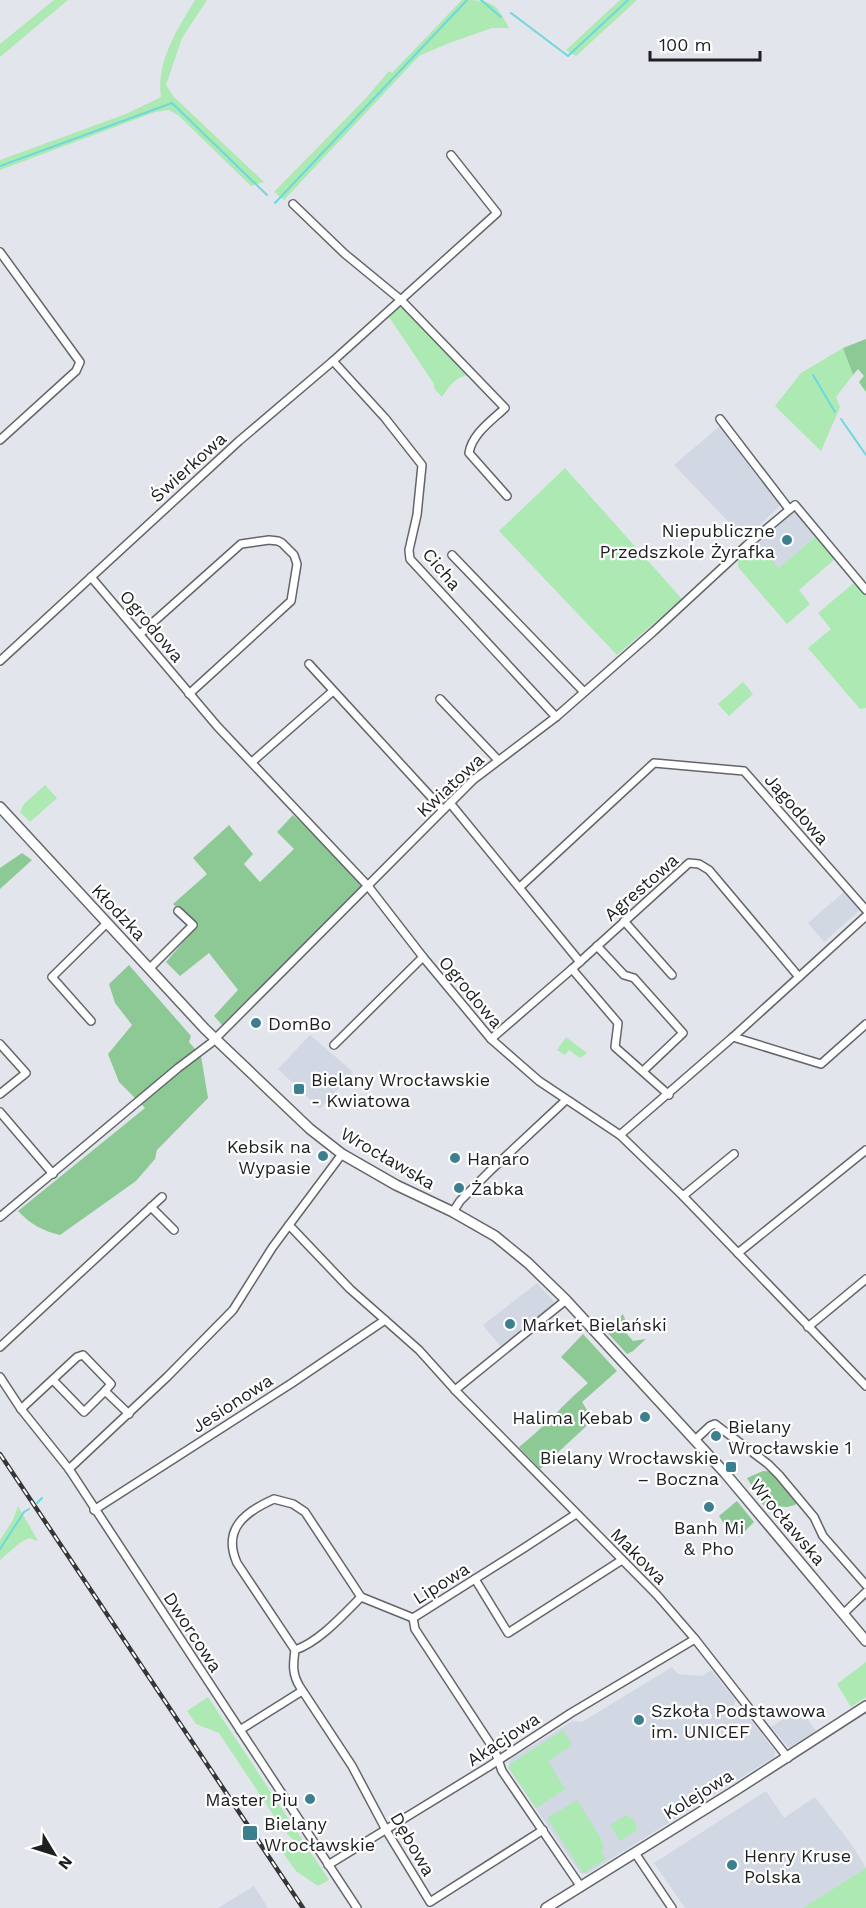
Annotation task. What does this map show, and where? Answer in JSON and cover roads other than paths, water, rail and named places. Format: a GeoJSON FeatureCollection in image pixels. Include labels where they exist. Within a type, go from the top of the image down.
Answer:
{"type":"FeatureCollection","features":[{"type":"Feature","properties":{"kind":"main road","name":"Kłodzka"},"geometry":{"type":"LineString","coordinates":[[0,807],[215,1039]]}},
{"type":"Feature","properties":{"kind":"main road","name":"Wrocławska"},"geometry":{"type":"LineString","coordinates":[[215,1039],[310,1129],[342,1154],[396,1185],[453,1212],[515,1250],[566,1300],[695,1440],[866,1641]]}},
{"type":"Feature","properties":{"kind":"main road","name":"Kolejowa"},"geometry":{"type":"LineString","coordinates":[[546,1908],[788,1758],[866,1706]]}},
{"type":"Feature","properties":{"kind":"street","name":"Świerkowa"},"geometry":{"type":"LineString","coordinates":[[0,661],[239,441],[333,361],[497,213],[451,155]]}},
{"type":"Feature","properties":{"kind":"street"},"geometry":{"type":"LineString","coordinates":[[293,204],[345,254],[401,300],[505,408],[480,431],[470,453],[507,496]]}},
{"type":"Feature","properties":{"kind":"street"},"geometry":{"type":"LineString","coordinates":[[0,252],[80,362],[76,371],[0,440]]}},
{"type":"Feature","properties":{"kind":"street","name":"Cicha"},"geometry":{"type":"LineString","coordinates":[[333,361],[385,418],[422,465],[417,516],[409,550],[410,559],[556,717]]}},
{"type":"Feature","properties":{"kind":"street"},"geometry":{"type":"LineString","coordinates":[[720,419],[792,507],[866,590]]}},
{"type":"Feature","properties":{"kind":"street","name":"Kwiatowa"},"geometry":{"type":"LineString","coordinates":[[0,1217],[215,1039],[473,780],[556,717],[654,631],[720,568],[792,507]]}},
{"type":"Feature","properties":{"kind":"street"},"geometry":{"type":"LineString","coordinates":[[140,634],[242,544],[278,541],[294,555],[297,564],[291,602],[189,694]]}},
{"type":"Feature","properties":{"kind":"street"},"geometry":{"type":"LineString","coordinates":[[452,555],[584,692]]}},
{"type":"Feature","properties":{"kind":"street","name":"Ogrodowa"},"geometry":{"type":"LineString","coordinates":[[91,578],[189,694],[368,886],[491,1039],[516,1062],[566,1100],[620,1135],[683,1196],[866,1386]]}},
{"type":"Feature","properties":{"kind":"street"},"geometry":{"type":"LineString","coordinates":[[309,664],[443,810]]}},
{"type":"Feature","properties":{"kind":"street"},"geometry":{"type":"LineString","coordinates":[[252,762],[333,691]]}},
{"type":"Feature","properties":{"kind":"street"},"geometry":{"type":"LineString","coordinates":[[440,699],[498,760]]}},
{"type":"Feature","properties":{"kind":"street","name":"Jagodowa"},"geometry":{"type":"LineString","coordinates":[[520,887],[654,763],[744,771],[866,910]]}},
{"type":"Feature","properties":{"kind":"street"},"geometry":{"type":"LineString","coordinates":[[450,802],[580,962]]}},
{"type":"Feature","properties":{"kind":"street","name":"Agrestowa"},"geometry":{"type":"LineString","coordinates":[[491,1039],[689,863],[699,864],[709,870],[799,978]]}},
{"type":"Feature","properties":{"kind":"street"},"geometry":{"type":"LineString","coordinates":[[149,969],[193,925],[178,911]]}},
{"type":"Feature","properties":{"kind":"street"},"geometry":{"type":"LineString","coordinates":[[620,1135],[669,1095],[866,916]]}},
{"type":"Feature","properties":{"kind":"street"},"geometry":{"type":"LineString","coordinates":[[624,921],[672,975]]}},
{"type":"Feature","properties":{"kind":"street"},"geometry":{"type":"LineString","coordinates":[[91,1021],[51,977],[107,923]]}},
{"type":"Feature","properties":{"kind":"street"},"geometry":{"type":"LineString","coordinates":[[597,946],[624,975],[634,978],[682,1033],[643,1071]]}},
{"type":"Feature","properties":{"kind":"street"},"geometry":{"type":"LineString","coordinates":[[334,1045],[423,957]]}},
{"type":"Feature","properties":{"kind":"street"},"geometry":{"type":"LineString","coordinates":[[572,969],[618,1023],[615,1047],[669,1095]]}},
{"type":"Feature","properties":{"kind":"street"},"geometry":{"type":"LineString","coordinates":[[734,1037],[821,1064],[866,1024]]}},
{"type":"Feature","properties":{"kind":"street"},"geometry":{"type":"LineString","coordinates":[[0,1044],[26,1073],[0,1094]]}},
{"type":"Feature","properties":{"kind":"street"},"geometry":{"type":"LineString","coordinates":[[453,1212],[460,1201],[483,1178],[566,1100]]}},
{"type":"Feature","properties":{"kind":"street"},"geometry":{"type":"LineString","coordinates":[[0,1112],[53,1174]]}},
{"type":"Feature","properties":{"kind":"street"},"geometry":{"type":"LineString","coordinates":[[738,1253],[866,1150]]}},
{"type":"Feature","properties":{"kind":"street"},"geometry":{"type":"LineString","coordinates":[[69,1469],[129,1414],[233,1310],[272,1248],[342,1154]]}},
{"type":"Feature","properties":{"kind":"street"},"geometry":{"type":"LineString","coordinates":[[683,1196],[734,1154]]}},
{"type":"Feature","properties":{"kind":"street"},"geometry":{"type":"LineString","coordinates":[[0,1347],[162,1197]]}},
{"type":"Feature","properties":{"kind":"street"},"geometry":{"type":"LineString","coordinates":[[151,1207],[174,1230]]}},
{"type":"Feature","properties":{"kind":"street","name":"Makowa"},"geometry":{"type":"LineString","coordinates":[[289,1225],[350,1289],[412,1343],[657,1595],[695,1639],[788,1758]]}},
{"type":"Feature","properties":{"kind":"street"},"geometry":{"type":"LineString","coordinates":[[808,1328],[866,1279]]}},
{"type":"Feature","properties":{"kind":"street"},"geometry":{"type":"LineString","coordinates":[[455,1389],[566,1300]]}},
{"type":"Feature","properties":{"kind":"street","name":"Jesionowa"},"geometry":{"type":"LineString","coordinates":[[94,1510],[292,1383],[385,1320]]}},
{"type":"Feature","properties":{"kind":"street"},"geometry":{"type":"LineString","coordinates":[[21,1409],[77,1358],[83,1355],[111,1384],[84,1412],[53,1380]]}},
{"type":"Feature","properties":{"kind":"street","name":"Dworcowa"},"geometry":{"type":"LineString","coordinates":[[0,1377],[21,1409],[69,1469],[357,1908]]}},
{"type":"Feature","properties":{"kind":"street"},"geometry":{"type":"LineString","coordinates":[[105,1390],[129,1414]]}},
{"type":"Feature","properties":{"kind":"street"},"geometry":{"type":"LineString","coordinates":[[695,1440],[715,1424],[768,1464],[813,1517],[823,1536],[866,1585]]}},
{"type":"Feature","properties":{"kind":"street"},"geometry":{"type":"LineString","coordinates":[[240,1730],[301,1689],[293,1676],[295,1650],[232,1553],[231,1543],[235,1528],[243,1518],[274,1499],[300,1507],[305,1512],[361,1597],[331,1626],[295,1650]]}},
{"type":"Feature","properties":{"kind":"street","name":"Lipowa"},"geometry":{"type":"LineString","coordinates":[[361,1597],[413,1618],[476,1580],[576,1514]]}},
{"type":"Feature","properties":{"kind":"street"},"geometry":{"type":"LineString","coordinates":[[476,1580],[508,1633],[622,1560]]}},
{"type":"Feature","properties":{"kind":"street"},"geometry":{"type":"LineString","coordinates":[[843,1614],[866,1592]]}},
{"type":"Feature","properties":{"kind":"street"},"geometry":{"type":"LineString","coordinates":[[413,1618],[416,1629],[495,1751],[502,1771],[581,1887]]}},
{"type":"Feature","properties":{"kind":"street","name":"Akacjowa"},"geometry":{"type":"LineString","coordinates":[[328,1865],[571,1713],[695,1639]]}},
{"type":"Feature","properties":{"kind":"street","name":"Dębowa"},"geometry":{"type":"LineString","coordinates":[[301,1689],[352,1766],[386,1830],[430,1902],[543,1830]]}},
{"type":"Feature","properties":{"kind":"street"},"geometry":{"type":"LineString","coordinates":[[635,1853],[672,1908]]}},
{"type":"Feature","properties":{"kind":"waterway"},"geometry":{"type":"LineString","coordinates":[[275,203],[467,0]]}},
{"type":"Feature","properties":{"kind":"waterway"},"geometry":{"type":"LineString","coordinates":[[481,0],[501,17]]}},
{"type":"Feature","properties":{"kind":"waterway"},"geometry":{"type":"LineString","coordinates":[[511,13],[568,56],[628,0]]}},
{"type":"Feature","properties":{"kind":"waterway"},"geometry":{"type":"LineString","coordinates":[[0,166],[172,103],[267,195]]}},
{"type":"Feature","properties":{"kind":"waterway"},"geometry":{"type":"LineString","coordinates":[[813,375],[835,412]]}},
{"type":"Feature","properties":{"kind":"waterway"},"geometry":{"type":"LineString","coordinates":[[841,419],[866,455]]}},
{"type":"Feature","properties":{"kind":"waterway"},"geometry":{"type":"LineString","coordinates":[[37,1503],[42,1498]]}},
{"type":"Feature","properties":{"kind":"waterway"},"geometry":{"type":"LineString","coordinates":[[0,1549],[24,1512],[29,1509]]}},
{"type":"Feature","properties":{"kind":"railway"},"geometry":{"type":"LineString","coordinates":[[0,1454],[303,1908]]}},
{"type":"Feature","properties":{"kind":"place","name":"Niepubliczne Przedszkole Żyrafka"},"geometry":{"type":"Point","coordinates":[787,540]}},
{"type":"Feature","properties":{"kind":"place","name":"DomBo"},"geometry":{"type":"Point","coordinates":[256,1023]}},
{"type":"Feature","properties":{"kind":"place","name":"Bielany Wrocławskie - Kwiatowa"},"geometry":{"type":"Point","coordinates":[299,1089]}},
{"type":"Feature","properties":{"kind":"place","name":"Kebsik na Wypasie"},"geometry":{"type":"Point","coordinates":[323,1156]}},
{"type":"Feature","properties":{"kind":"place","name":"Hanaro"},"geometry":{"type":"Point","coordinates":[455,1158]}},
{"type":"Feature","properties":{"kind":"place","name":"Żabka"},"geometry":{"type":"Point","coordinates":[459,1188]}},
{"type":"Feature","properties":{"kind":"place","name":"Market Bielański"},"geometry":{"type":"Point","coordinates":[510,1324]}},
{"type":"Feature","properties":{"kind":"place","name":"Halima Kebab"},"geometry":{"type":"Point","coordinates":[645,1417]}},
{"type":"Feature","properties":{"kind":"place","name":"Bielany Wrocławskie 1"},"geometry":{"type":"Point","coordinates":[716,1436]}},
{"type":"Feature","properties":{"kind":"place","name":"Bielany Wrocławskie – Boczna"},"geometry":{"type":"Point","coordinates":[731,1467]}},
{"type":"Feature","properties":{"kind":"place","name":"Banh Mi & Pho"},"geometry":{"type":"Point","coordinates":[709,1507]}},
{"type":"Feature","properties":{"kind":"place","name":"Szkoła Podstawowa im. UNICEF"},"geometry":{"type":"Point","coordinates":[639,1720]}},
{"type":"Feature","properties":{"kind":"place","name":"Master Piu"},"geometry":{"type":"Point","coordinates":[310,1799]}},
{"type":"Feature","properties":{"kind":"place","name":"Bielany Wrocławskie"},"geometry":{"type":"Point","coordinates":[250,1833]}},
{"type":"Feature","properties":{"kind":"place","name":"Henry Kruse Polska"},"geometry":{"type":"Point","coordinates":[732,1865]}}]}
